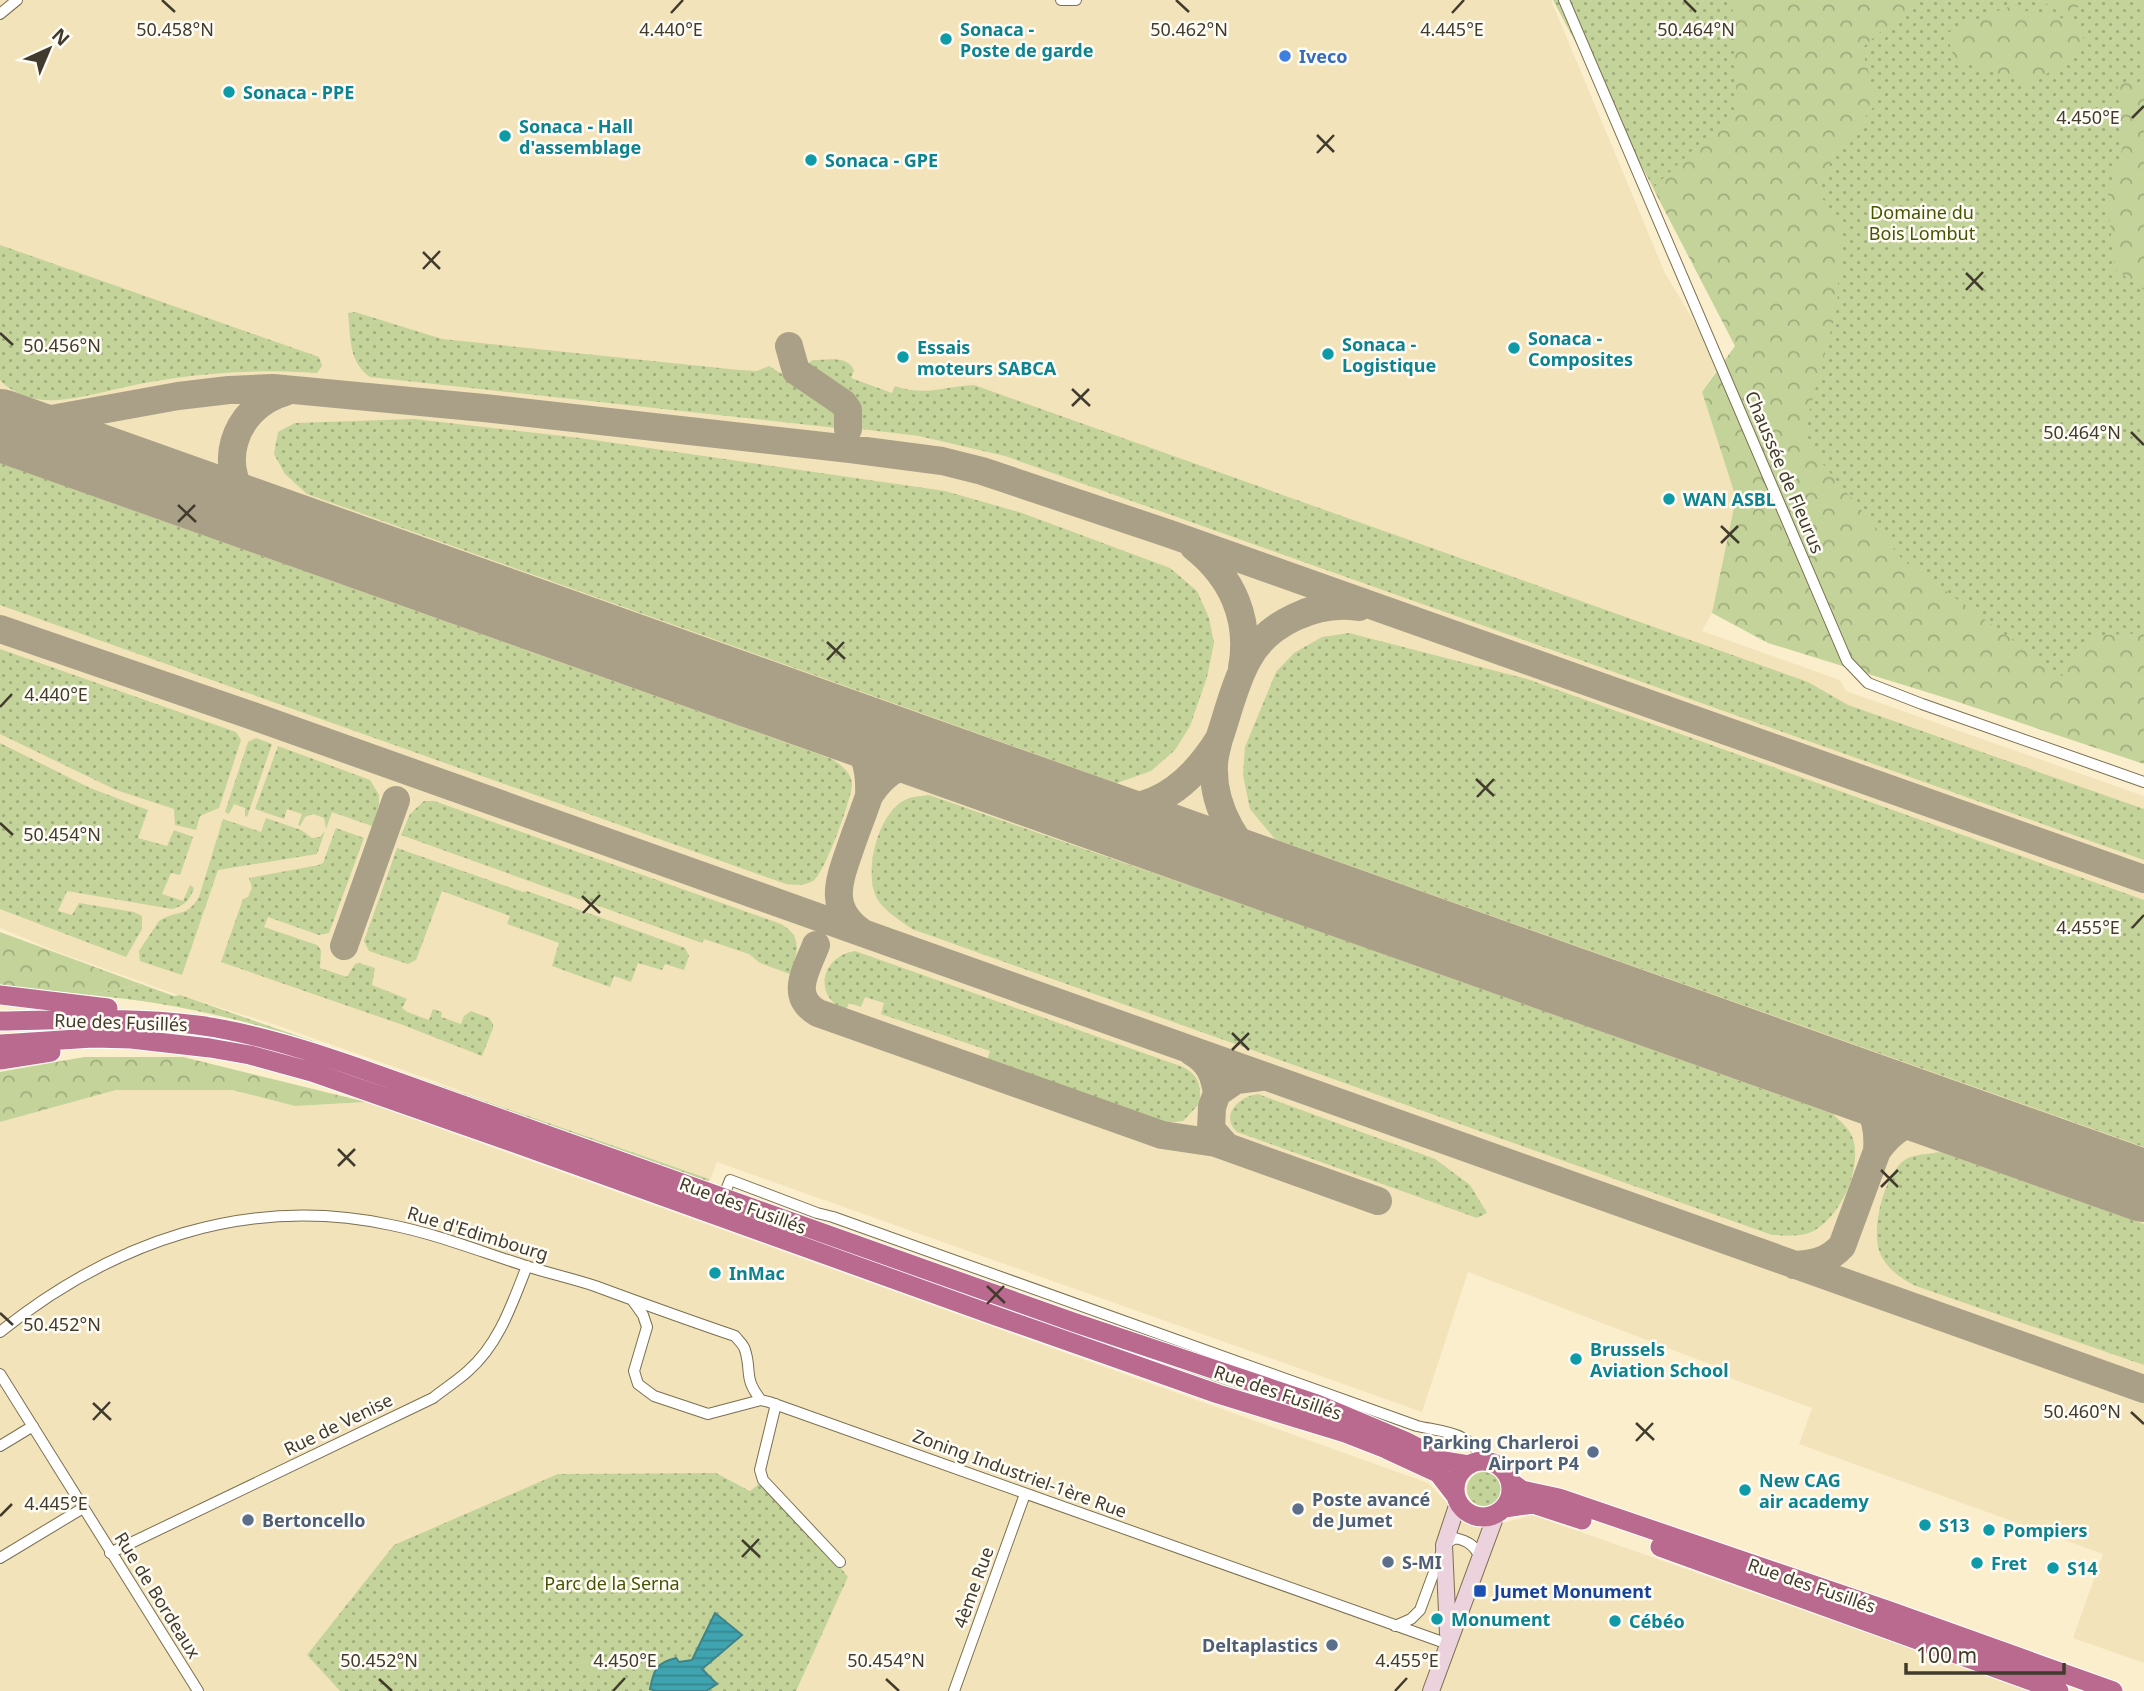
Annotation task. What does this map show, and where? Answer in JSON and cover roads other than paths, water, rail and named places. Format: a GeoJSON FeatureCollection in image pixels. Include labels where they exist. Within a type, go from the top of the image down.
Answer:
{"type":"FeatureCollection","features":[{"type":"Feature","properties":{"kind":"highway"},"geometry":{"type":"LineString","coordinates":[[0,995],[137,1011],[199,1025]]}},
{"type":"Feature","properties":{"kind":"highway","name":"Rue des Fusillés"},"geometry":{"type":"LineString","coordinates":[[0,1021],[127,1019],[199,1025],[319,1054],[727,1189],[1073,1322],[1317,1405],[1394,1436],[1444,1461],[1476,1463]]}},
{"type":"Feature","properties":{"kind":"highway","name":"Rue des Fusillés"},"geometry":{"type":"LineString","coordinates":[[0,1044],[93,1038],[175,1044],[250,1055],[325,1076],[1008,1321],[1218,1394],[1345,1433],[1438,1473],[1457,1499]]}},
{"type":"Feature","properties":{"kind":"highway"},"geometry":{"type":"LineString","coordinates":[[0,1060],[58,1051],[175,1044]]}},
{"type":"Feature","properties":{"kind":"highway"},"geometry":{"type":"LineString","coordinates":[[1476,1463],[1500,1466],[1511,1482],[1510,1500],[1501,1511],[1479,1517],[1463,1510],[1457,1499],[1459,1475],[1476,1463]]}},
{"type":"Feature","properties":{"kind":"highway","name":"Rue des Fusillés"},"geometry":{"type":"LineString","coordinates":[[1511,1482],[1522,1490],[1559,1498],[1887,1610],[2113,1691]]}},
{"type":"Feature","properties":{"kind":"highway"},"geometry":{"type":"LineString","coordinates":[[1559,1498],[1568,1497],[1629,1515],[1637,1513]]}},
{"type":"Feature","properties":{"kind":"highway","name":"Rue des Fusillés"},"geometry":{"type":"LineString","coordinates":[[1501,1511],[1533,1504],[1596,1524],[2059,1691]]}},
{"type":"Feature","properties":{"kind":"street"},"geometry":{"type":"LineString","coordinates":[[0,14],[17,0]]}},
{"type":"Feature","properties":{"kind":"street"},"geometry":{"type":"LineString","coordinates":[[1061,0],[1076,0]]}},
{"type":"Feature","properties":{"kind":"street","name":"Chaussée de Fleurus"},"geometry":{"type":"LineString","coordinates":[[1564,0],[1847,661],[1868,683],[2144,782]]}},
{"type":"Feature","properties":{"kind":"street"},"geometry":{"type":"LineString","coordinates":[[727,1189],[833,1217],[1417,1426],[1465,1437],[1480,1452],[1476,1463]]}},
{"type":"Feature","properties":{"kind":"street","name":"Rue d'Edimbourg"},"geometry":{"type":"LineString","coordinates":[[0,1332],[66,1284],[118,1256],[186,1232],[246,1220],[311,1216],[346,1218],[389,1224],[436,1236],[593,1285],[735,1336],[745,1349],[749,1379],[761,1400]]}},
{"type":"Feature","properties":{"kind":"street","name":"Rue de Venise"},"geometry":{"type":"LineString","coordinates":[[110,1553],[433,1398],[469,1371],[493,1343],[508,1316],[527,1266]]}},
{"type":"Feature","properties":{"kind":"street"},"geometry":{"type":"LineString","coordinates":[[633,1301],[643,1315],[647,1327],[634,1371],[638,1384],[654,1396],[708,1414],[761,1400]]}},
{"type":"Feature","properties":{"kind":"street","name":"Rue de Bordeaux"},"geometry":{"type":"LineString","coordinates":[[0,1374],[198,1691]]}},
{"type":"Feature","properties":{"kind":"street","name":"Zoning Industriel-1ère Rue"},"geometry":{"type":"LineString","coordinates":[[761,1400],[1448,1644]]}},
{"type":"Feature","properties":{"kind":"street"},"geometry":{"type":"LineString","coordinates":[[776,1404],[760,1470],[763,1480],[840,1562]]}},
{"type":"Feature","properties":{"kind":"street"},"geometry":{"type":"LineString","coordinates":[[0,1446],[33,1426]]}},
{"type":"Feature","properties":{"kind":"street","name":"4ème Rue"},"geometry":{"type":"LineString","coordinates":[[954,1691],[1025,1494]]}},
{"type":"Feature","properties":{"kind":"street"},"geometry":{"type":"LineString","coordinates":[[1395,1626],[1411,1619],[1420,1610],[1444,1545],[1457,1499]]}},
{"type":"Feature","properties":{"kind":"street"},"geometry":{"type":"LineString","coordinates":[[0,1558],[83,1508]]}},
{"type":"Feature","properties":{"kind":"street"},"geometry":{"type":"LineString","coordinates":[[1432,1691],[1480,1558],[1501,1511]]}},
{"type":"Feature","properties":{"kind":"street"},"geometry":{"type":"LineString","coordinates":[[1444,1545],[1455,1538],[1465,1540],[1474,1546],[1480,1558]]}},
{"type":"Feature","properties":{"kind":"street"},"geometry":{"type":"LineString","coordinates":[[1444,1545],[1448,1644]]}},
{"type":"Feature","properties":{"kind":"water"},"geometry":{"type":"Polygon","coordinates":[[[715,1613],[742,1635],[702,1669],[717,1684],[706,1691],[650,1689],[655,1672],[664,1662],[676,1658],[679,1662],[692,1660],[715,1613]]]}},
{"type":"Feature","properties":{"kind":"place","name":"Sonaca - Poste de garde"},"geometry":{"type":"Point","coordinates":[946,39]}},
{"type":"Feature","properties":{"kind":"place","name":"Iveco"},"geometry":{"type":"Point","coordinates":[1285,56]}},
{"type":"Feature","properties":{"kind":"place","name":"Sonaca - PPE"},"geometry":{"type":"Point","coordinates":[229,92]}},
{"type":"Feature","properties":{"kind":"place","name":"Sonaca - Hall d'assemblage"},"geometry":{"type":"Point","coordinates":[505,136]}},
{"type":"Feature","properties":{"kind":"place","name":"Sonaca - GPE"},"geometry":{"type":"Point","coordinates":[811,160]}},
{"type":"Feature","properties":{"kind":"place","name":"Sonaca - Composites"},"geometry":{"type":"Point","coordinates":[1514,348]}},
{"type":"Feature","properties":{"kind":"place","name":"Sonaca - Logistique"},"geometry":{"type":"Point","coordinates":[1328,354]}},
{"type":"Feature","properties":{"kind":"place","name":"Essais moteurs SABCA"},"geometry":{"type":"Point","coordinates":[903,357]}},
{"type":"Feature","properties":{"kind":"place","name":"WAN ASBL"},"geometry":{"type":"Point","coordinates":[1669,499]}},
{"type":"Feature","properties":{"kind":"place","name":"InMac"},"geometry":{"type":"Point","coordinates":[715,1273]}},
{"type":"Feature","properties":{"kind":"place","name":"Brussels Aviation School"},"geometry":{"type":"Point","coordinates":[1576,1359]}},
{"type":"Feature","properties":{"kind":"place","name":"Parking Charleroi Airport P4"},"geometry":{"type":"Point","coordinates":[1593,1452]}},
{"type":"Feature","properties":{"kind":"place","name":"New CAG air academy"},"geometry":{"type":"Point","coordinates":[1745,1490]}},
{"type":"Feature","properties":{"kind":"place","name":"Poste avancé de Jumet"},"geometry":{"type":"Point","coordinates":[1298,1509]}},
{"type":"Feature","properties":{"kind":"place","name":"Bertoncello"},"geometry":{"type":"Point","coordinates":[248,1520]}},
{"type":"Feature","properties":{"kind":"place","name":"S13"},"geometry":{"type":"Point","coordinates":[1925,1525]}},
{"type":"Feature","properties":{"kind":"place","name":"Pompiers"},"geometry":{"type":"Point","coordinates":[1989,1530]}},
{"type":"Feature","properties":{"kind":"place","name":"S-MI"},"geometry":{"type":"Point","coordinates":[1388,1562]}},
{"type":"Feature","properties":{"kind":"place","name":"Fret"},"geometry":{"type":"Point","coordinates":[1977,1563]}},
{"type":"Feature","properties":{"kind":"place","name":"S14"},"geometry":{"type":"Point","coordinates":[2053,1568]}},
{"type":"Feature","properties":{"kind":"place","name":"Jumet Monument"},"geometry":{"type":"Point","coordinates":[1480,1591]}},
{"type":"Feature","properties":{"kind":"place","name":"Monument"},"geometry":{"type":"Point","coordinates":[1437,1619]}},
{"type":"Feature","properties":{"kind":"place","name":"Cébéo"},"geometry":{"type":"Point","coordinates":[1615,1621]}},
{"type":"Feature","properties":{"kind":"place","name":"Deltaplastics"},"geometry":{"type":"Point","coordinates":[1332,1645]}},
{"type":"Feature","properties":{"kind":"park label","name":"Domaine du Bois Lombut"},"geometry":{"type":"Point","coordinates":[1922,222]}},
{"type":"Feature","properties":{"kind":"park label","name":"Parc de la Serna"},"geometry":{"type":"Point","coordinates":[612,1583]}}]}
